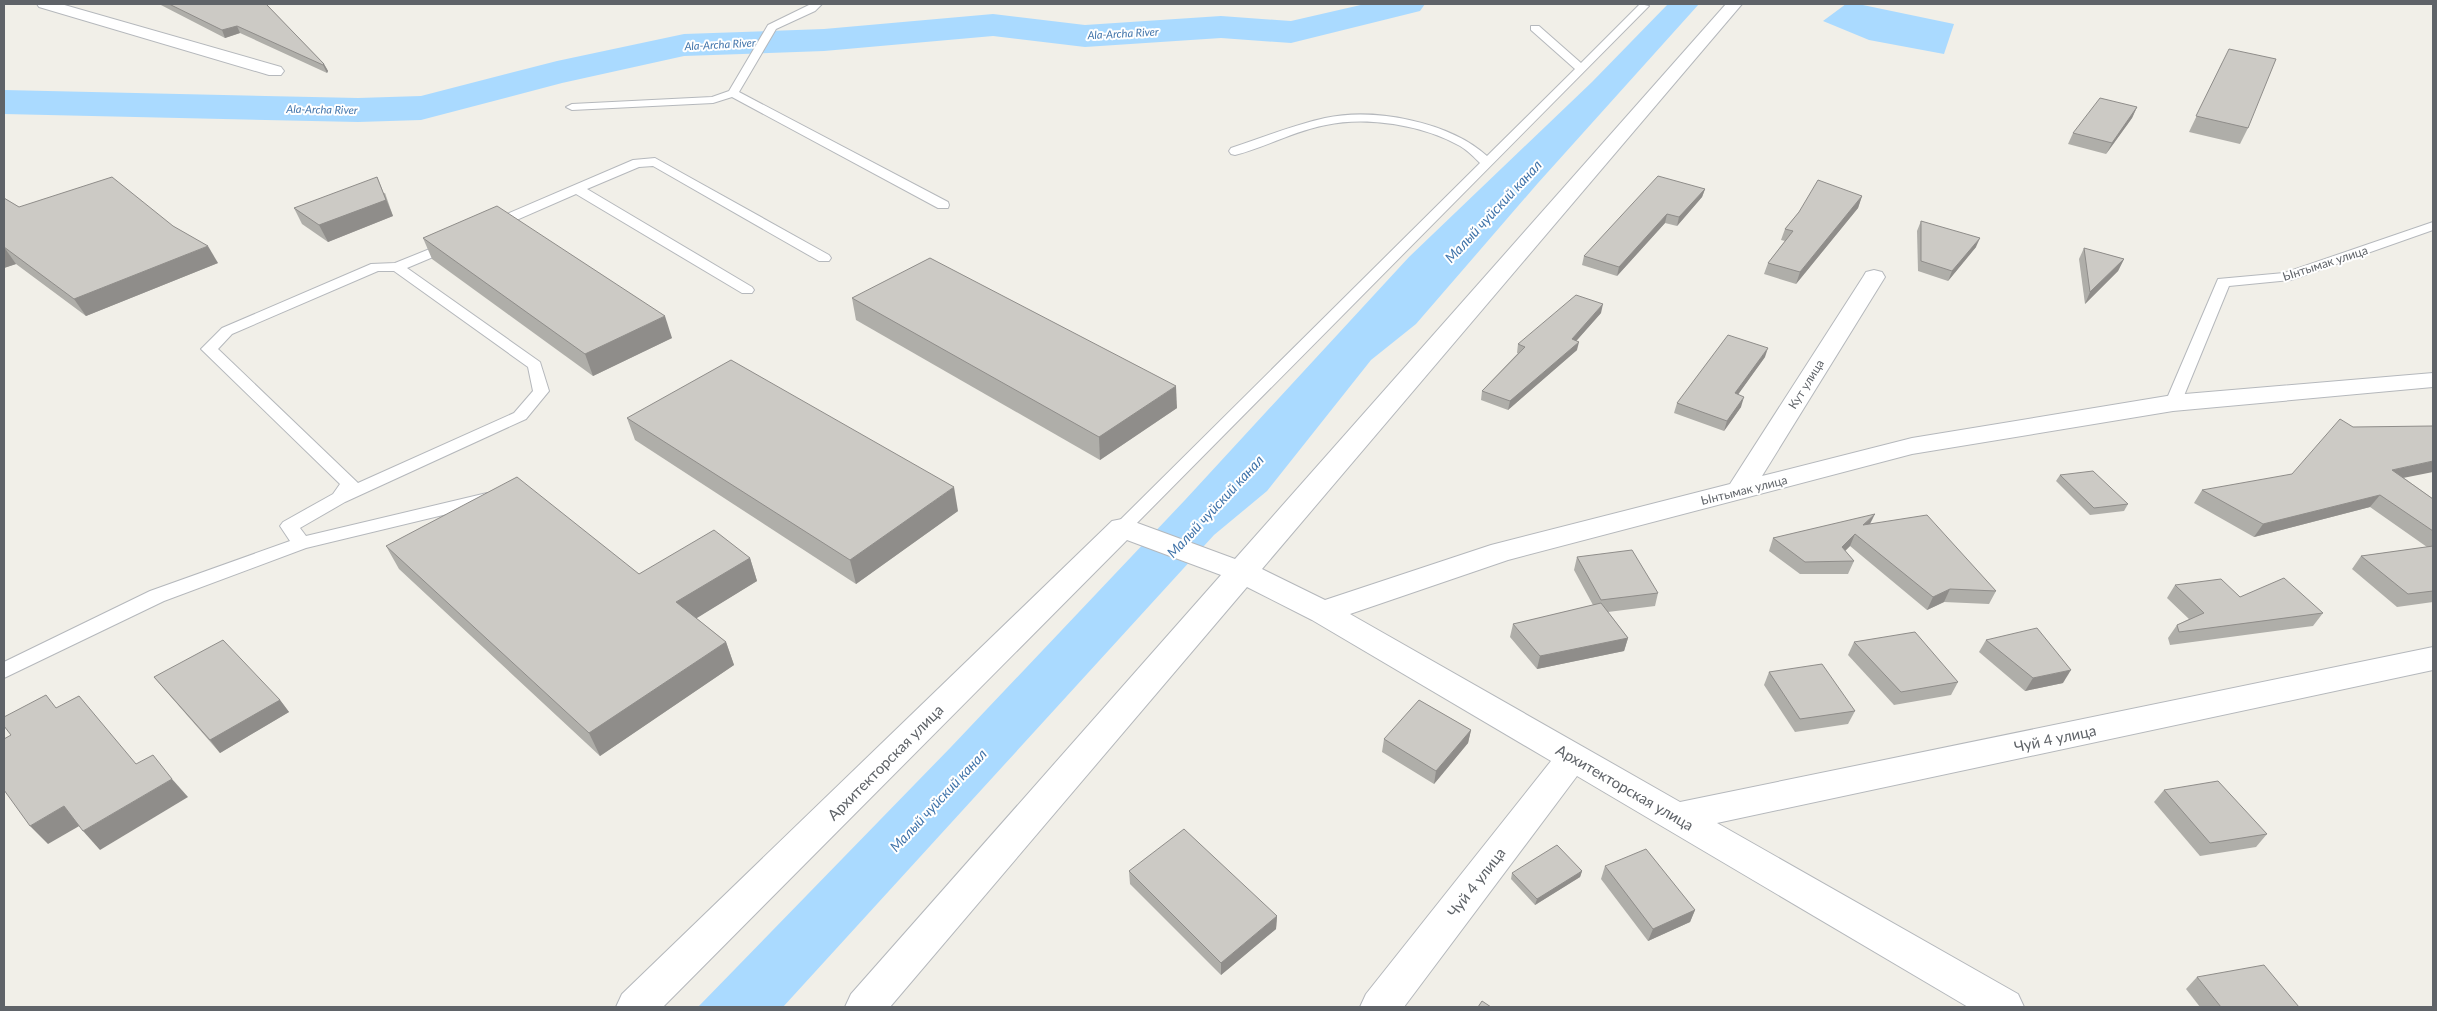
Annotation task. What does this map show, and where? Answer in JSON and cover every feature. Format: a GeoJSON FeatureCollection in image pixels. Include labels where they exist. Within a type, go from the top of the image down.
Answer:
{"type":"FeatureCollection","features":[{"type":"Feature","properties":{"kind":"street"},"geometry":{"type":"LineString","coordinates":[[45,4],[275,71]]}},
{"type":"Feature","properties":{"kind":"street"},"geometry":{"type":"LineString","coordinates":[[864,1007],[1734,4]]}},
{"type":"Feature","properties":{"kind":"street","name":"Кут улица"},"geometry":{"type":"LineString","coordinates":[[1739,491],[1874,277]]}},
{"type":"Feature","properties":{"kind":"street","name":"Ынтымак улица"},"geometry":{"type":"LineString","coordinates":[[1323,612],[1501,552],[1912,446],[2173,402],[2433,380]]}},
{"type":"Feature","properties":{"kind":"street","name":"Архитекторская улица"},"geometry":{"type":"LineString","coordinates":[[636,1007],[1130,531],[1242,572],[1323,612],[2004,1007]]}},
{"type":"Feature","properties":{"kind":"street","name":"Чуй 4 улица"},"geometry":{"type":"LineString","coordinates":[[1677,817],[2433,660]]}},
{"type":"Feature","properties":{"kind":"street","name":"Чуй 4 улица"},"geometry":{"type":"LineString","coordinates":[[1380,1007],[1573,757]]}},
{"type":"Feature","properties":{"kind":"lane"},"geometry":{"type":"LineString","coordinates":[[572,107],[713,100],[733,93],[772,27],[811,9],[817,4]]}},
{"type":"Feature","properties":{"kind":"lane"},"geometry":{"type":"LineString","coordinates":[[1130,531],[1488,163],[1644,6]]}},
{"type":"Feature","properties":{"kind":"lane"},"geometry":{"type":"LineString","coordinates":[[1535,28],[1582,68]]}},
{"type":"Feature","properties":{"kind":"lane"},"geometry":{"type":"LineString","coordinates":[[733,93],[942,205]]}},
{"type":"Feature","properties":{"kind":"lane"},"geometry":{"type":"LineString","coordinates":[[1235,151],[1326,121],[1376,119],[1448,136],[1464,144],[1488,163]]}},
{"type":"Feature","properties":{"kind":"lane"},"geometry":{"type":"LineString","coordinates":[[478,232],[637,163],[655,162],[824,258]]}},
{"type":"Feature","properties":{"kind":"lane"},"geometry":{"type":"LineString","coordinates":[[577,189],[747,290]]}},
{"type":"Feature","properties":{"kind":"lane","name":"Ынтымак улица"},"geometry":{"type":"LineString","coordinates":[[2173,402],[2223,282],[2286,277],[2433,226]]}},
{"type":"Feature","properties":{"kind":"lane"},"geometry":{"type":"LineString","coordinates":[[339,498],[349,483],[209,349],[227,331],[376,267],[397,268],[460,240]]}},
{"type":"Feature","properties":{"kind":"lane"},"geometry":{"type":"LineString","coordinates":[[302,543],[289,526],[339,498],[520,416],[541,391],[535,365],[397,268]]}},
{"type":"Feature","properties":{"kind":"lane"},"geometry":{"type":"LineString","coordinates":[[4,671],[156,596],[302,543],[492,498]]}},
{"type":"Feature","properties":{"kind":"water","name":"Малый чуйский канал"},"geometry":{"type":"Polygon","coordinates":[[[1668,4],[1699,4],[1538,183],[1416,324],[1371,360],[1267,491],[1214,535],[783,1007],[698,1007],[951,747],[1185,500],[1409,257],[1592,82],[1668,4]]]}},
{"type":"Feature","properties":{"kind":"water"},"geometry":{"type":"Polygon","coordinates":[[[1846,4],[1858,4],[1954,24],[1944,54],[1869,40],[1823,21],[1846,4]]]}},
{"type":"Feature","properties":{"kind":"building"},"geometry":{"type":"Polygon","coordinates":[[[169,4],[266,4],[324,64],[237,26],[222,30],[169,4]]]}},
{"type":"Feature","properties":{"kind":"building"},"geometry":{"type":"Polygon","coordinates":[[[2229,49],[2276,59],[2248,128],[2196,116],[2229,49]]]}},
{"type":"Feature","properties":{"kind":"building"},"geometry":{"type":"Polygon","coordinates":[[[2100,98],[2137,107],[2112,143],[2073,133],[2100,98]]]}},
{"type":"Feature","properties":{"kind":"building"},"geometry":{"type":"Polygon","coordinates":[[[1658,176],[1705,189],[1679,217],[1667,214],[1619,267],[1584,256],[1658,176]]]}},
{"type":"Feature","properties":{"kind":"building"},"geometry":{"type":"Polygon","coordinates":[[[112,177],[173,226],[208,246],[74,299],[4,247],[4,198],[19,207],[112,177]]]}},
{"type":"Feature","properties":{"kind":"building"},"geometry":{"type":"Polygon","coordinates":[[[377,177],[386,200],[319,225],[294,208],[377,177]]]}},
{"type":"Feature","properties":{"kind":"building"},"geometry":{"type":"Polygon","coordinates":[[[1818,180],[1862,196],[1800,272],[1768,263],[1793,231],[1785,229],[1799,212],[1818,180]]]}},
{"type":"Feature","properties":{"kind":"building"},"geometry":{"type":"Polygon","coordinates":[[[497,206],[665,316],[585,354],[423,238],[497,206]]]}},
{"type":"Feature","properties":{"kind":"building"},"geometry":{"type":"Polygon","coordinates":[[[1921,221],[1980,238],[1952,271],[1921,261],[1921,221]]]}},
{"type":"Feature","properties":{"kind":"building"},"geometry":{"type":"Polygon","coordinates":[[[2084,248],[2124,259],[2090,292],[2084,248]]]}},
{"type":"Feature","properties":{"kind":"building"},"geometry":{"type":"Polygon","coordinates":[[[930,258],[1176,386],[1099,437],[852,298],[930,258]]]}},
{"type":"Feature","properties":{"kind":"building"},"geometry":{"type":"Polygon","coordinates":[[[1576,295],[1603,304],[1572,339],[1579,342],[1510,401],[1482,391],[1525,347],[1518,344],[1576,295]]]}},
{"type":"Feature","properties":{"kind":"building"},"geometry":{"type":"Polygon","coordinates":[[[1728,335],[1768,348],[1735,393],[1744,397],[1727,421],[1677,403],[1728,335]]]}},
{"type":"Feature","properties":{"kind":"building"},"geometry":{"type":"Polygon","coordinates":[[[731,360],[954,487],[850,560],[627,418],[731,360]]]}},
{"type":"Feature","properties":{"kind":"building"},"geometry":{"type":"Polygon","coordinates":[[[2340,419],[2353,427],[2433,426],[2433,461],[2392,470],[2433,499],[2433,531],[2380,495],[2263,524],[2202,490],[2292,474],[2340,419]]]}},
{"type":"Feature","properties":{"kind":"building"},"geometry":{"type":"Polygon","coordinates":[[[2093,471],[2128,504],[2094,508],[2060,475],[2093,471]]]}},
{"type":"Feature","properties":{"kind":"building"},"geometry":{"type":"Polygon","coordinates":[[[517,477],[639,574],[714,530],[750,558],[676,602],[726,642],[589,733],[386,546],[517,477]]]}},
{"type":"Feature","properties":{"kind":"building"},"geometry":{"type":"Polygon","coordinates":[[[1875,514],[1863,525],[1927,515],[1996,591],[1950,589],[1933,597],[1855,534],[1842,547],[1854,561],[1805,562],[1773,538],[1875,514]]]}},
{"type":"Feature","properties":{"kind":"building"},"geometry":{"type":"Polygon","coordinates":[[[2433,546],[2433,591],[2408,594],[2361,556],[2433,546]]]}},
{"type":"Feature","properties":{"kind":"building"},"geometry":{"type":"Polygon","coordinates":[[[1632,550],[1658,593],[1601,600],[1577,557],[1632,550]]]}},
{"type":"Feature","properties":{"kind":"building"},"geometry":{"type":"Polygon","coordinates":[[[2284,578],[2323,613],[2179,632],[2177,625],[2204,613],[2175,585],[2221,579],[2240,597],[2284,578]]]}},
{"type":"Feature","properties":{"kind":"building"},"geometry":{"type":"Polygon","coordinates":[[[1601,603],[1628,638],[1540,656],[1513,624],[1601,603]]]}},
{"type":"Feature","properties":{"kind":"building"},"geometry":{"type":"Polygon","coordinates":[[[2037,628],[2071,670],[2033,678],[1986,640],[2037,628]]]}},
{"type":"Feature","properties":{"kind":"building"},"geometry":{"type":"Polygon","coordinates":[[[1915,632],[1958,682],[1901,692],[1854,642],[1915,632]]]}},
{"type":"Feature","properties":{"kind":"building"},"geometry":{"type":"Polygon","coordinates":[[[223,640],[280,700],[210,740],[154,677],[223,640]]]}},
{"type":"Feature","properties":{"kind":"building"},"geometry":{"type":"Polygon","coordinates":[[[1822,664],[1855,711],[1800,719],[1769,672],[1822,664]]]}},
{"type":"Feature","properties":{"kind":"building"},"geometry":{"type":"Polygon","coordinates":[[[46,695],[56,708],[79,696],[136,764],[153,755],[172,779],[83,831],[64,806],[30,826],[4,790],[4,739],[11,735],[4,726],[4,717],[46,695]]]}},
{"type":"Feature","properties":{"kind":"building"},"geometry":{"type":"Polygon","coordinates":[[[1419,700],[1471,730],[1436,771],[1384,739],[1419,700]]]}},
{"type":"Feature","properties":{"kind":"building"},"geometry":{"type":"Polygon","coordinates":[[[2218,781],[2267,834],[2210,843],[2164,790],[2218,781]]]}},
{"type":"Feature","properties":{"kind":"building"},"geometry":{"type":"Polygon","coordinates":[[[1184,829],[1277,916],[1221,963],[1129,871],[1184,829]]]}},
{"type":"Feature","properties":{"kind":"building"},"geometry":{"type":"Polygon","coordinates":[[[1557,845],[1582,871],[1537,899],[1512,873],[1557,845]]]}},
{"type":"Feature","properties":{"kind":"building"},"geometry":{"type":"Polygon","coordinates":[[[1646,849],[1695,910],[1653,929],[1605,866],[1646,849]]]}},
{"type":"Feature","properties":{"kind":"building"},"geometry":{"type":"Polygon","coordinates":[[[2264,965],[2299,1007],[2221,1007],[2197,977],[2264,965]]]}},
{"type":"Feature","properties":{"kind":"building"},"geometry":{"type":"Polygon","coordinates":[[[1482,1001],[1491,1007],[1478,1007],[1482,1001]]]}},
{"type":"Feature","properties":{"kind":"waterway","name":"Ala-Archa River"},"geometry":{"type":"LineString","coordinates":[[4,102],[358,110],[421,108],[557,73],[684,45],[824,40],[993,25],[1085,36],[1221,27],[1291,32],[1408,4]]}}]}
